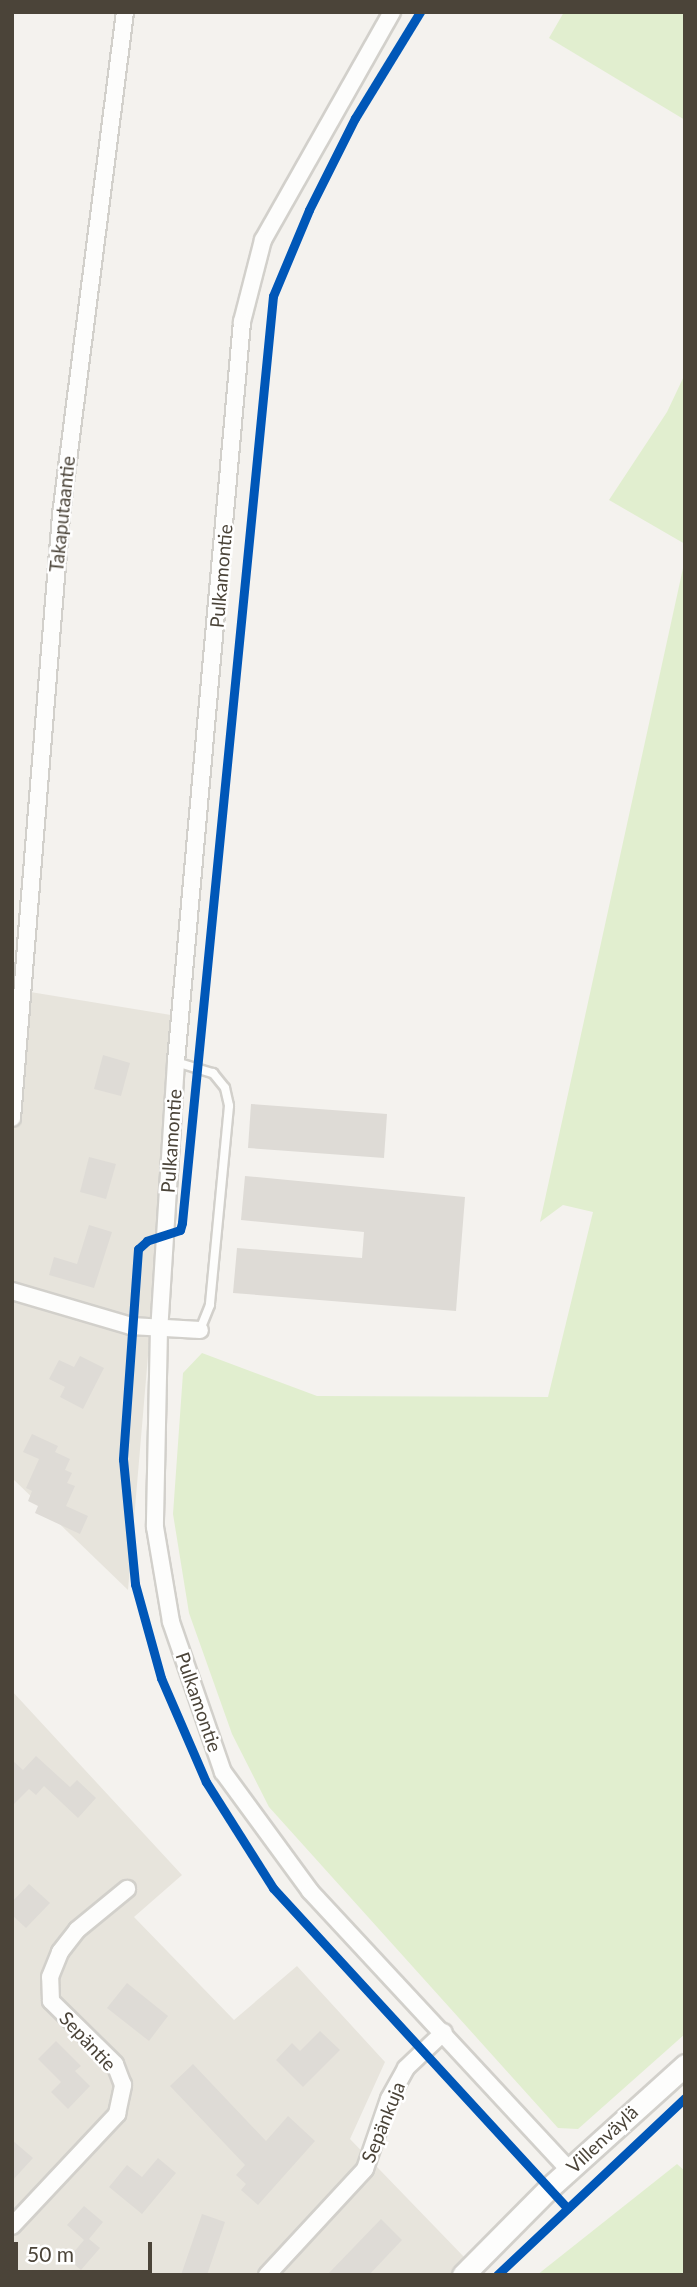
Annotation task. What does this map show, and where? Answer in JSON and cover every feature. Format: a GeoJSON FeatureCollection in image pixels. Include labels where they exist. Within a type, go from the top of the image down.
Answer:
{"type":"FeatureCollection","features":[{"type":"Feature","properties":{"kind":"street","name":"Takaputaantie"},"geometry":{"type":"LineString","coordinates":[[12,1118],[16,1018],[61,514],[125,12]]}},
{"type":"Feature","properties":{"kind":"street","name":"Pulkamontie"},"geometry":{"type":"LineString","coordinates":[[392,12],[262,240],[242,322],[176,1062],[159,1329],[155,1527],[171,1622],[223,1772],[310,1891],[569,2169]]}},
{"type":"Feature","properties":{"kind":"street"},"geometry":{"type":"LineString","coordinates":[[12,1291],[131,1326],[200,1330]]}},
{"type":"Feature","properties":{"kind":"street","name":"Sepäntie"},"geometry":{"type":"LineString","coordinates":[[12,2226],[117,2114],[123,2085],[115,2064],[51,2001],[50,1977],[60,1952],[77,1930],[127,1889]]}},
{"type":"Feature","properties":{"kind":"street","name":"Sepänkuja"},"geometry":{"type":"LineString","coordinates":[[267,2275],[365,2169],[389,2099],[406,2068],[444,2032]]}},
{"type":"Feature","properties":{"kind":"street","name":"Villenväylä"},"geometry":{"type":"LineString","coordinates":[[463,2275],[569,2169],[685,2065]]}},
{"type":"Feature","properties":{"kind":"lane"},"geometry":{"type":"LineString","coordinates":[[176,1062],[213,1073],[225,1088],[229,1105],[210,1305],[200,1330]]}},
{"type":"Feature","properties":{"kind":"shaded area"},"geometry":{"type":"Polygon","coordinates":[[[12,989],[177,1016],[128,1590],[12,1478],[12,989]]]}},
{"type":"Feature","properties":{"kind":"shaded area"},"geometry":{"type":"Polygon","coordinates":[[[12,1691],[182,1875],[134,1917],[234,2020],[297,1966],[385,2062],[350,2139],[465,2258],[451,2275],[12,2275],[12,1691]]]}},
{"type":"Feature","properties":{"kind":"green space"},"geometry":{"type":"Polygon","coordinates":[[[564,12],[685,12],[685,120],[549,38],[564,12]]]}},
{"type":"Feature","properties":{"kind":"green space"},"geometry":{"type":"Polygon","coordinates":[[[685,374],[685,544],[609,500],[667,412],[685,374]]]}},
{"type":"Feature","properties":{"kind":"green space"},"geometry":{"type":"Polygon","coordinates":[[[685,559],[685,2034],[578,2129],[558,2128],[269,1807],[232,1734],[189,1613],[173,1514],[183,1373],[202,1353],[317,1396],[548,1397],[593,1212],[563,1205],[540,1222],[685,559]]]}},
{"type":"Feature","properties":{"kind":"green space"},"geometry":{"type":"Polygon","coordinates":[[[677,2164],[685,2171],[685,2275],[537,2275],[677,2164]]]}},
{"type":"Feature","properties":{"kind":"building"},"geometry":{"type":"Polygon","coordinates":[[[103,1055],[130,1063],[121,1096],[94,1089],[103,1055]]]}},
{"type":"Feature","properties":{"kind":"building"},"geometry":{"type":"Polygon","coordinates":[[[251,1104],[387,1114],[384,1158],[248,1148],[251,1104]]]}},
{"type":"Feature","properties":{"kind":"building"},"geometry":{"type":"Polygon","coordinates":[[[89,1157],[116,1164],[106,1199],[80,1192],[89,1157]]]}},
{"type":"Feature","properties":{"kind":"building"},"geometry":{"type":"Polygon","coordinates":[[[245,1176],[465,1197],[456,1311],[233,1293],[237,1248],[362,1258],[364,1232],[241,1220],[245,1176]]]}},
{"type":"Feature","properties":{"kind":"building"},"geometry":{"type":"Polygon","coordinates":[[[89,1225],[112,1232],[94,1288],[49,1275],[54,1257],[77,1264],[89,1225]]]}},
{"type":"Feature","properties":{"kind":"building"},"geometry":{"type":"Polygon","coordinates":[[[80,1356],[104,1368],[83,1409],[60,1397],[65,1387],[49,1379],[59,1360],[74,1367],[80,1356]]]}},
{"type":"Feature","properties":{"kind":"building"},"geometry":{"type":"Polygon","coordinates":[[[32,1434],[58,1446],[55,1452],[70,1459],[65,1470],[72,1473],[67,1483],[75,1486],[66,1506],[88,1516],[80,1534],[35,1513],[38,1506],[28,1501],[32,1491],[26,1488],[39,1459],[23,1452],[32,1434]]]}},
{"type":"Feature","properties":{"kind":"building"},"geometry":{"type":"Polygon","coordinates":[[[36,1756],[70,1787],[77,1780],[96,1798],[78,1818],[44,1786],[36,1795],[29,1789],[12,1806],[12,1760],[23,1770],[36,1756]]]}},
{"type":"Feature","properties":{"kind":"building"},"geometry":{"type":"Polygon","coordinates":[[[29,1884],[50,1903],[26,1928],[12,1915],[12,1902],[29,1884]]]}},
{"type":"Feature","properties":{"kind":"building"},"geometry":{"type":"Polygon","coordinates":[[[127,1983],[168,2016],[149,2041],[107,2008],[127,1983]]]}},
{"type":"Feature","properties":{"kind":"building"},"geometry":{"type":"Polygon","coordinates":[[[320,2031],[340,2050],[303,2087],[276,2060],[292,2043],[300,2051],[320,2031]]]}},
{"type":"Feature","properties":{"kind":"building"},"geometry":{"type":"Polygon","coordinates":[[[56,2041],[81,2066],[75,2071],[90,2086],[68,2109],[51,2092],[61,2082],[38,2059],[56,2041]]]}},
{"type":"Feature","properties":{"kind":"building"},"geometry":{"type":"Polygon","coordinates":[[[193,2064],[266,2141],[288,2116],[315,2141],[258,2205],[241,2190],[246,2184],[236,2175],[245,2165],[170,2086],[193,2064]]]}},
{"type":"Feature","properties":{"kind":"building"},"geometry":{"type":"Polygon","coordinates":[[[12,2140],[33,2158],[12,2181],[12,2140]]]}},
{"type":"Feature","properties":{"kind":"building"},"geometry":{"type":"Polygon","coordinates":[[[158,2158],[176,2173],[142,2214],[109,2187],[127,2165],[142,2177],[158,2158]]]}},
{"type":"Feature","properties":{"kind":"building"},"geometry":{"type":"Polygon","coordinates":[[[84,2206],[103,2222],[89,2239],[100,2248],[81,2270],[68,2259],[84,2240],[67,2225],[84,2206]]]}},
{"type":"Feature","properties":{"kind":"building"},"geometry":{"type":"Polygon","coordinates":[[[202,2214],[225,2222],[207,2275],[181,2275],[202,2214]]]}},
{"type":"Feature","properties":{"kind":"building"},"geometry":{"type":"Polygon","coordinates":[[[381,2219],[402,2240],[369,2275],[327,2275],[381,2219]]]}},
{"type":"Feature","properties":{"kind":"cycle path"},"geometry":{"type":"LineString","coordinates":[[420,12],[355,118],[309,210],[273,296],[182,1223],[180,1230],[147,1241],[138,1249],[123,1459],[135,1584],[161,1678],[206,1782],[273,1888],[567,2208]]}},
{"type":"Feature","properties":{"kind":"cycle path"},"geometry":{"type":"LineString","coordinates":[[497,2275],[685,2098]]}}]}
